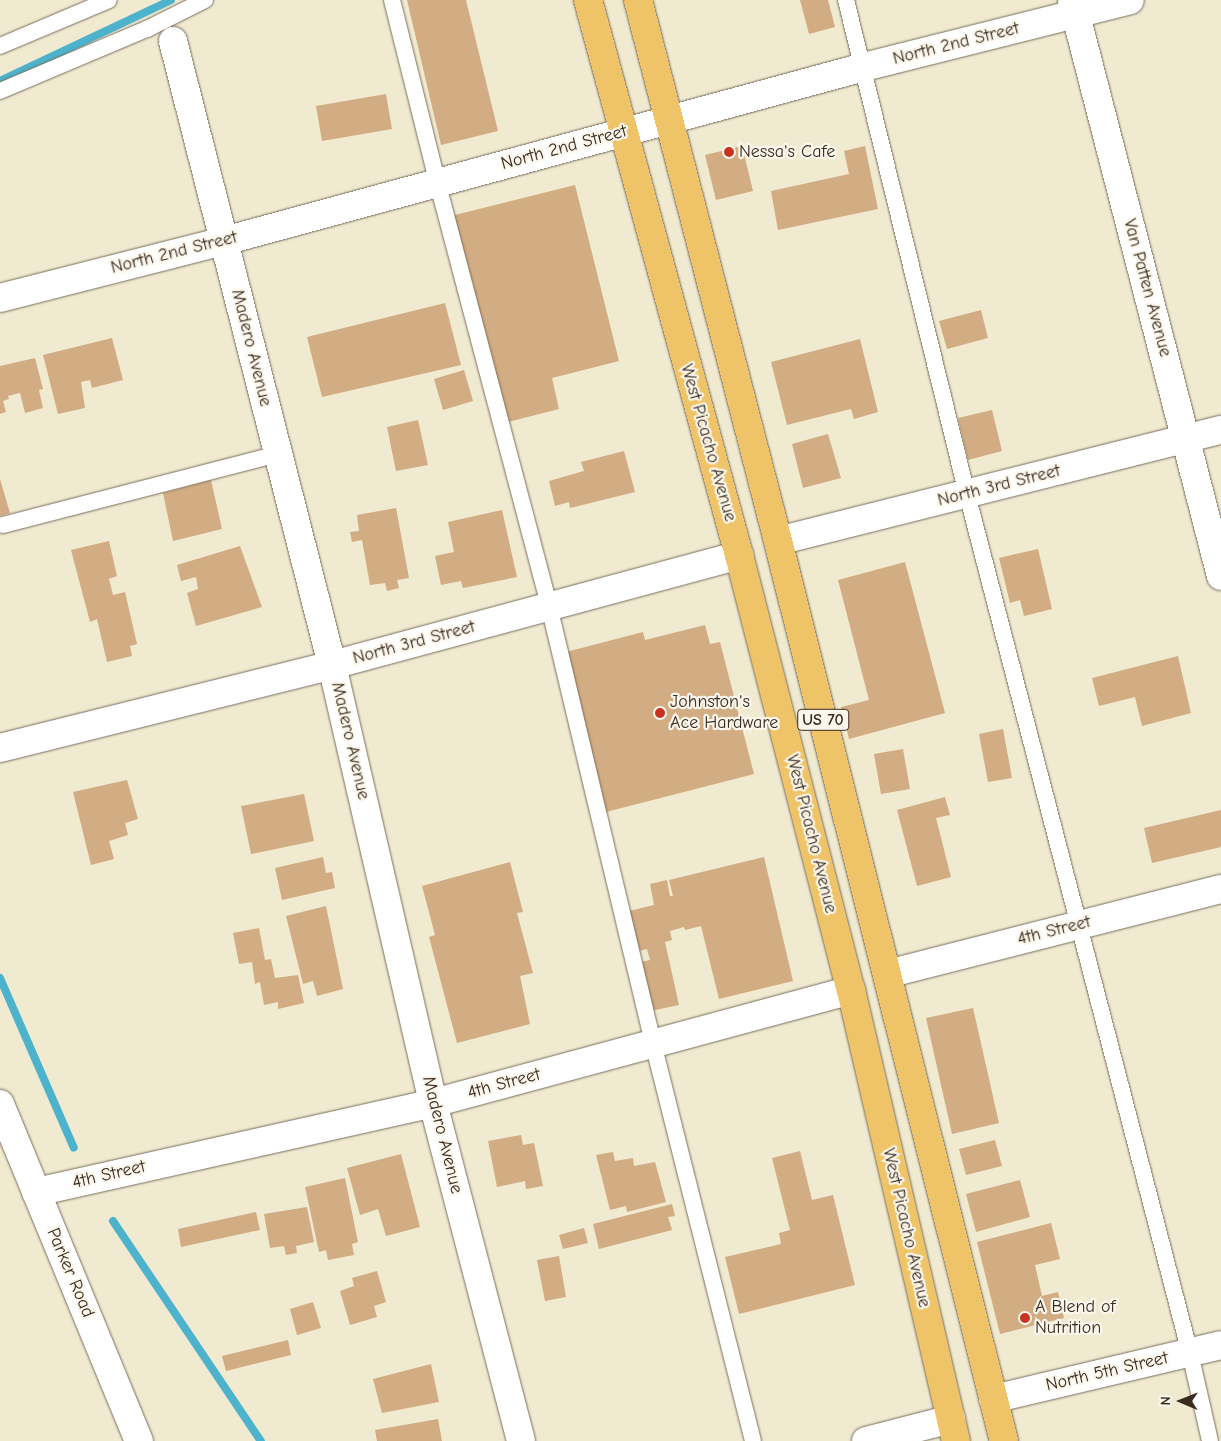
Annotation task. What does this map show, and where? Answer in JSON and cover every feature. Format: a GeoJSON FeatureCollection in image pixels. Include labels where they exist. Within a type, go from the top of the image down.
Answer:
{"type":"FeatureCollection","features":[{"type":"Feature","properties":{"kind":"main road","name":"West Picacho Avenue"},"geometry":{"type":"LineString","coordinates":[[588,0],[622,133],[739,555],[851,990],[953,1430]]}},
{"type":"Feature","properties":{"kind":"main road","name":"US 70"},"geometry":{"type":"LineString","coordinates":[[638,0],[778,541],[1004,1441]]}},
{"type":"Feature","properties":{"kind":"street","name":"North 2nd Street"},"geometry":{"type":"LineString","coordinates":[[0,298],[224,241],[437,181],[864,67],[1074,7],[1130,0]]}},
{"type":"Feature","properties":{"kind":"street","name":"Van Patten Avenue"},"geometry":{"type":"LineString","coordinates":[[1074,7],[1221,576]]}},
{"type":"Feature","properties":{"kind":"street","name":"Madero Avenue"},"geometry":{"type":"LineString","coordinates":[[173,41],[332,665],[433,1103],[521,1441]]}},
{"type":"Feature","properties":{"kind":"street","name":"North 3rd Street"},"geometry":{"type":"LineString","coordinates":[[778,541],[1221,430]]}},
{"type":"Feature","properties":{"kind":"street","name":"North 3rd Street"},"geometry":{"type":"LineString","coordinates":[[0,748],[332,665],[739,555]]}},
{"type":"Feature","properties":{"kind":"street","name":"4th Street"},"geometry":{"type":"LineString","coordinates":[[887,974],[1221,889]]}},
{"type":"Feature","properties":{"kind":"street","name":"4th Street"},"geometry":{"type":"LineString","coordinates":[[36,1192],[433,1103],[851,990]]}},
{"type":"Feature","properties":{"kind":"street","name":"Parker Road"},"geometry":{"type":"LineString","coordinates":[[0,1104],[10,1156],[36,1192],[139,1441]]}},
{"type":"Feature","properties":{"kind":"street","name":"North 5th Street"},"geometry":{"type":"LineString","coordinates":[[994,1399],[1221,1346]]}},
{"type":"Feature","properties":{"kind":"street"},"geometry":{"type":"LineString","coordinates":[[866,1441],[953,1430]]}},
{"type":"Feature","properties":{"kind":"lane"},"geometry":{"type":"LineString","coordinates":[[0,46],[109,0]]}},
{"type":"Feature","properties":{"kind":"lane"},"geometry":{"type":"LineString","coordinates":[[0,91],[148,29],[205,0]]}},
{"type":"Feature","properties":{"kind":"lane"},"geometry":{"type":"LineString","coordinates":[[392,0],[437,181],[549,606],[653,1043],[753,1441]]}},
{"type":"Feature","properties":{"kind":"lane"},"geometry":{"type":"LineString","coordinates":[[846,0],[864,67],[967,494],[1190,1353],[1210,1441]]}},
{"type":"Feature","properties":{"kind":"lane"},"geometry":{"type":"LineString","coordinates":[[3,525],[278,454]]}},
{"type":"Feature","properties":{"kind":"building"},"geometry":{"type":"Polygon","coordinates":[[[407,0],[466,0],[498,131],[441,145],[407,0]]]}},
{"type":"Feature","properties":{"kind":"building"},"geometry":{"type":"Polygon","coordinates":[[[800,0],[828,0],[835,27],[809,34],[800,0]]]}},
{"type":"Feature","properties":{"kind":"building"},"geometry":{"type":"Polygon","coordinates":[[[386,94],[392,129],[322,141],[316,106],[386,94]]]}},
{"type":"Feature","properties":{"kind":"building"},"geometry":{"type":"Polygon","coordinates":[[[742,146],[753,191],[716,200],[705,155],[742,146]]]}},
{"type":"Feature","properties":{"kind":"building"},"geometry":{"type":"Polygon","coordinates":[[[865,146],[878,209],[778,230],[771,191],[849,174],[844,151],[865,146]]]}},
{"type":"Feature","properties":{"kind":"building"},"geometry":{"type":"Polygon","coordinates":[[[575,185],[619,361],[552,378],[559,409],[504,423],[451,216],[575,185]]]}},
{"type":"Feature","properties":{"kind":"building"},"geometry":{"type":"Polygon","coordinates":[[[445,303],[461,365],[322,397],[307,337],[445,303]]]}},
{"type":"Feature","properties":{"kind":"building"},"geometry":{"type":"Polygon","coordinates":[[[981,310],[988,338],[947,349],[939,321],[981,310]]]}},
{"type":"Feature","properties":{"kind":"building"},"geometry":{"type":"Polygon","coordinates":[[[112,338],[123,380],[92,388],[90,380],[81,382],[85,408],[58,414],[43,355],[112,338]]]}},
{"type":"Feature","properties":{"kind":"building"},"geometry":{"type":"Polygon","coordinates":[[[860,339],[878,412],[854,419],[851,409],[787,425],[771,362],[860,339]]]}},
{"type":"Feature","properties":{"kind":"building"},"geometry":{"type":"Polygon","coordinates":[[[35,358],[43,389],[39,390],[43,408],[25,413],[20,393],[8,396],[9,399],[3,401],[6,412],[0,414],[0,366],[35,358]]]}},
{"type":"Feature","properties":{"kind":"building"},"geometry":{"type":"Polygon","coordinates":[[[464,370],[473,401],[443,410],[434,379],[464,370]]]}},
{"type":"Feature","properties":{"kind":"building"},"geometry":{"type":"Polygon","coordinates":[[[992,410],[1002,451],[968,460],[958,418],[992,410]]]}},
{"type":"Feature","properties":{"kind":"building"},"geometry":{"type":"Polygon","coordinates":[[[418,420],[428,465],[396,471],[387,427],[418,420]]]}},
{"type":"Feature","properties":{"kind":"building"},"geometry":{"type":"Polygon","coordinates":[[[828,434],[841,478],[803,488],[792,444],[828,434]]]}},
{"type":"Feature","properties":{"kind":"building"},"geometry":{"type":"Polygon","coordinates":[[[624,451],[635,492],[570,508],[569,502],[555,506],[549,481],[584,471],[581,462],[624,451]]]}},
{"type":"Feature","properties":{"kind":"building"},"geometry":{"type":"Polygon","coordinates":[[[0,479],[10,513],[0,516],[0,479]]]}},
{"type":"Feature","properties":{"kind":"building"},"geometry":{"type":"Polygon","coordinates":[[[211,480],[222,529],[173,541],[163,493],[211,480]]]}},
{"type":"Feature","properties":{"kind":"building"},"geometry":{"type":"Polygon","coordinates":[[[396,508],[409,578],[397,580],[399,588],[387,591],[385,583],[370,585],[362,540],[352,542],[350,532],[359,531],[357,515],[396,508]]]}},
{"type":"Feature","properties":{"kind":"building"},"geometry":{"type":"Polygon","coordinates":[[[502,510],[517,577],[463,588],[461,581],[441,585],[435,556],[454,552],[448,522],[502,510]]]}},
{"type":"Feature","properties":{"kind":"building"},"geometry":{"type":"Polygon","coordinates":[[[109,541],[117,576],[109,579],[113,595],[125,592],[137,644],[130,646],[132,656],[107,662],[97,619],[90,622],[71,550],[109,541]]]}},
{"type":"Feature","properties":{"kind":"building"},"geometry":{"type":"Polygon","coordinates":[[[240,546],[262,607],[196,626],[187,593],[198,589],[196,577],[181,581],[177,565],[240,546]]]}},
{"type":"Feature","properties":{"kind":"building"},"geometry":{"type":"Polygon","coordinates":[[[1038,549],[1052,609],[1024,616],[1020,600],[1010,603],[999,558],[1038,549]]]}},
{"type":"Feature","properties":{"kind":"building"},"geometry":{"type":"Polygon","coordinates":[[[905,562],[945,713],[849,739],[841,707],[869,700],[838,580],[905,562]]]}},
{"type":"Feature","properties":{"kind":"building","name":"Johnston's Ace Hardware"},"geometry":{"type":"Polygon","coordinates":[[[705,625],[710,644],[720,642],[754,774],[606,812],[566,652],[643,632],[645,640],[705,625]]]}},
{"type":"Feature","properties":{"kind":"building"},"geometry":{"type":"Polygon","coordinates":[[[1178,656],[1191,713],[1142,726],[1135,697],[1099,706],[1092,678],[1178,656]]]}},
{"type":"Feature","properties":{"kind":"building"},"geometry":{"type":"Polygon","coordinates":[[[1003,729],[1012,778],[988,782],[979,734],[1003,729]]]}},
{"type":"Feature","properties":{"kind":"building"},"geometry":{"type":"Polygon","coordinates":[[[903,749],[910,789],[881,794],[874,754],[903,749]]]}},
{"type":"Feature","properties":{"kind":"building"},"geometry":{"type":"Polygon","coordinates":[[[127,780],[138,819],[125,823],[128,835],[109,841],[114,859],[91,865],[73,792],[127,780]]]}},
{"type":"Feature","properties":{"kind":"building"},"geometry":{"type":"Polygon","coordinates":[[[304,794],[314,841],[251,854],[241,806],[304,794]]]}},
{"type":"Feature","properties":{"kind":"building"},"geometry":{"type":"Polygon","coordinates":[[[945,797],[950,815],[936,818],[951,877],[917,886],[897,810],[945,797]]]}},
{"type":"Feature","properties":{"kind":"building"},"geometry":{"type":"Polygon","coordinates":[[[1221,810],[1221,847],[1152,863],[1144,828],[1221,810]]]}},
{"type":"Feature","properties":{"kind":"building"},"geometry":{"type":"Polygon","coordinates":[[[323,857],[326,873],[332,872],[335,888],[282,900],[275,868],[323,857]]]}},
{"type":"Feature","properties":{"kind":"building"},"geometry":{"type":"Polygon","coordinates":[[[764,857],[793,981],[719,999],[701,926],[685,930],[684,927],[670,931],[672,940],[665,942],[679,1005],[646,1012],[635,963],[650,960],[647,949],[639,951],[629,911],[654,905],[650,884],[667,880],[670,896],[673,896],[669,880],[764,857]]]}},
{"type":"Feature","properties":{"kind":"building"},"geometry":{"type":"Polygon","coordinates":[[[510,862],[523,912],[517,913],[533,973],[520,976],[530,1024],[457,1043],[429,937],[435,935],[422,886],[510,862]]]}},
{"type":"Feature","properties":{"kind":"building"},"geometry":{"type":"Polygon","coordinates":[[[326,906],[343,989],[317,996],[313,981],[303,984],[286,916],[326,906]]]}},
{"type":"Feature","properties":{"kind":"building"},"geometry":{"type":"Polygon","coordinates":[[[259,928],[265,960],[271,959],[275,978],[298,975],[304,1003],[278,1009],[278,1002],[264,1005],[260,982],[255,984],[252,962],[239,964],[233,933],[259,928]]]}},
{"type":"Feature","properties":{"kind":"building"},"geometry":{"type":"Polygon","coordinates":[[[973,1008],[999,1123],[952,1134],[926,1018],[973,1008]]]}},
{"type":"Feature","properties":{"kind":"building"},"geometry":{"type":"Polygon","coordinates":[[[521,1135],[523,1145],[534,1143],[543,1186],[526,1189],[525,1181],[497,1187],[488,1141],[521,1135]]]}},
{"type":"Feature","properties":{"kind":"building"},"geometry":{"type":"Polygon","coordinates":[[[995,1140],[1002,1166],[966,1175],[959,1149],[995,1140]]]}},
{"type":"Feature","properties":{"kind":"building"},"geometry":{"type":"Polygon","coordinates":[[[800,1151],[812,1200],[833,1195],[855,1285],[739,1314],[725,1257],[781,1244],[779,1233],[790,1230],[772,1158],[800,1151]]]}},
{"type":"Feature","properties":{"kind":"building"},"geometry":{"type":"Polygon","coordinates":[[[613,1152],[615,1161],[633,1158],[634,1166],[655,1162],[666,1202],[627,1212],[626,1206],[610,1210],[596,1155],[613,1152]]]}},
{"type":"Feature","properties":{"kind":"building"},"geometry":{"type":"Polygon","coordinates":[[[401,1154],[420,1227],[386,1236],[378,1209],[360,1215],[347,1168],[401,1154]]]}},
{"type":"Feature","properties":{"kind":"building"},"geometry":{"type":"Polygon","coordinates":[[[345,1178],[358,1242],[352,1244],[354,1255],[328,1260],[326,1250],[319,1252],[305,1187],[345,1178]]]}},
{"type":"Feature","properties":{"kind":"building"},"geometry":{"type":"Polygon","coordinates":[[[1020,1180],[1030,1217],[976,1232],[966,1194],[1020,1180]]]}},
{"type":"Feature","properties":{"kind":"building"},"geometry":{"type":"Polygon","coordinates":[[[672,1204],[675,1216],[668,1217],[672,1230],[599,1249],[593,1224],[672,1204]]]}},
{"type":"Feature","properties":{"kind":"building"},"geometry":{"type":"Polygon","coordinates":[[[307,1207],[314,1242],[296,1246],[297,1253],[286,1255],[284,1246],[270,1248],[264,1214],[307,1207]]]}},
{"type":"Feature","properties":{"kind":"building"},"geometry":{"type":"Polygon","coordinates":[[[256,1212],[260,1230],[181,1247],[178,1229],[256,1212]]]}},
{"type":"Feature","properties":{"kind":"building"},"geometry":{"type":"Polygon","coordinates":[[[1051,1223],[1060,1259],[1035,1265],[1042,1296],[1058,1292],[1064,1318],[1000,1334],[977,1242],[1051,1223]]]}},
{"type":"Feature","properties":{"kind":"building"},"geometry":{"type":"Polygon","coordinates":[[[584,1228],[588,1243],[563,1249],[559,1235],[584,1228]]]}},
{"type":"Feature","properties":{"kind":"building"},"geometry":{"type":"Polygon","coordinates":[[[559,1256],[566,1297],[545,1301],[537,1260],[559,1256]]]}},
{"type":"Feature","properties":{"kind":"building"},"geometry":{"type":"Polygon","coordinates":[[[377,1271],[386,1302],[374,1306],[377,1317],[350,1325],[340,1291],[354,1286],[352,1278],[377,1271]]]}},
{"type":"Feature","properties":{"kind":"building"},"geometry":{"type":"Polygon","coordinates":[[[313,1302],[321,1328],[297,1335],[290,1309],[313,1302]]]}},
{"type":"Feature","properties":{"kind":"building"},"geometry":{"type":"Polygon","coordinates":[[[288,1340],[291,1355],[226,1371],[222,1356],[288,1340]]]}},
{"type":"Feature","properties":{"kind":"building"},"geometry":{"type":"Polygon","coordinates":[[[431,1364],[439,1402],[382,1413],[373,1379],[431,1364]]]}},
{"type":"Feature","properties":{"kind":"building"},"geometry":{"type":"Polygon","coordinates":[[[438,1419],[442,1441],[377,1441],[375,1430],[438,1419]]]}},
{"type":"Feature","properties":{"kind":"waterway"},"geometry":{"type":"LineString","coordinates":[[0,81],[171,0]]}},
{"type":"Feature","properties":{"kind":"waterway"},"geometry":{"type":"LineString","coordinates":[[0,978],[74,1148]]}},
{"type":"Feature","properties":{"kind":"waterway"},"geometry":{"type":"LineString","coordinates":[[113,1221],[261,1441]]}},
{"type":"Feature","properties":{"kind":"place","name":"Nessa's Cafe"},"geometry":{"type":"Point","coordinates":[729,152]}},
{"type":"Feature","properties":{"kind":"place","name":"Johnston's Ace Hardware"},"geometry":{"type":"Point","coordinates":[660,713]}},
{"type":"Feature","properties":{"kind":"place","name":"A Blend of Nutrition"},"geometry":{"type":"Point","coordinates":[1025,1318]}}]}
